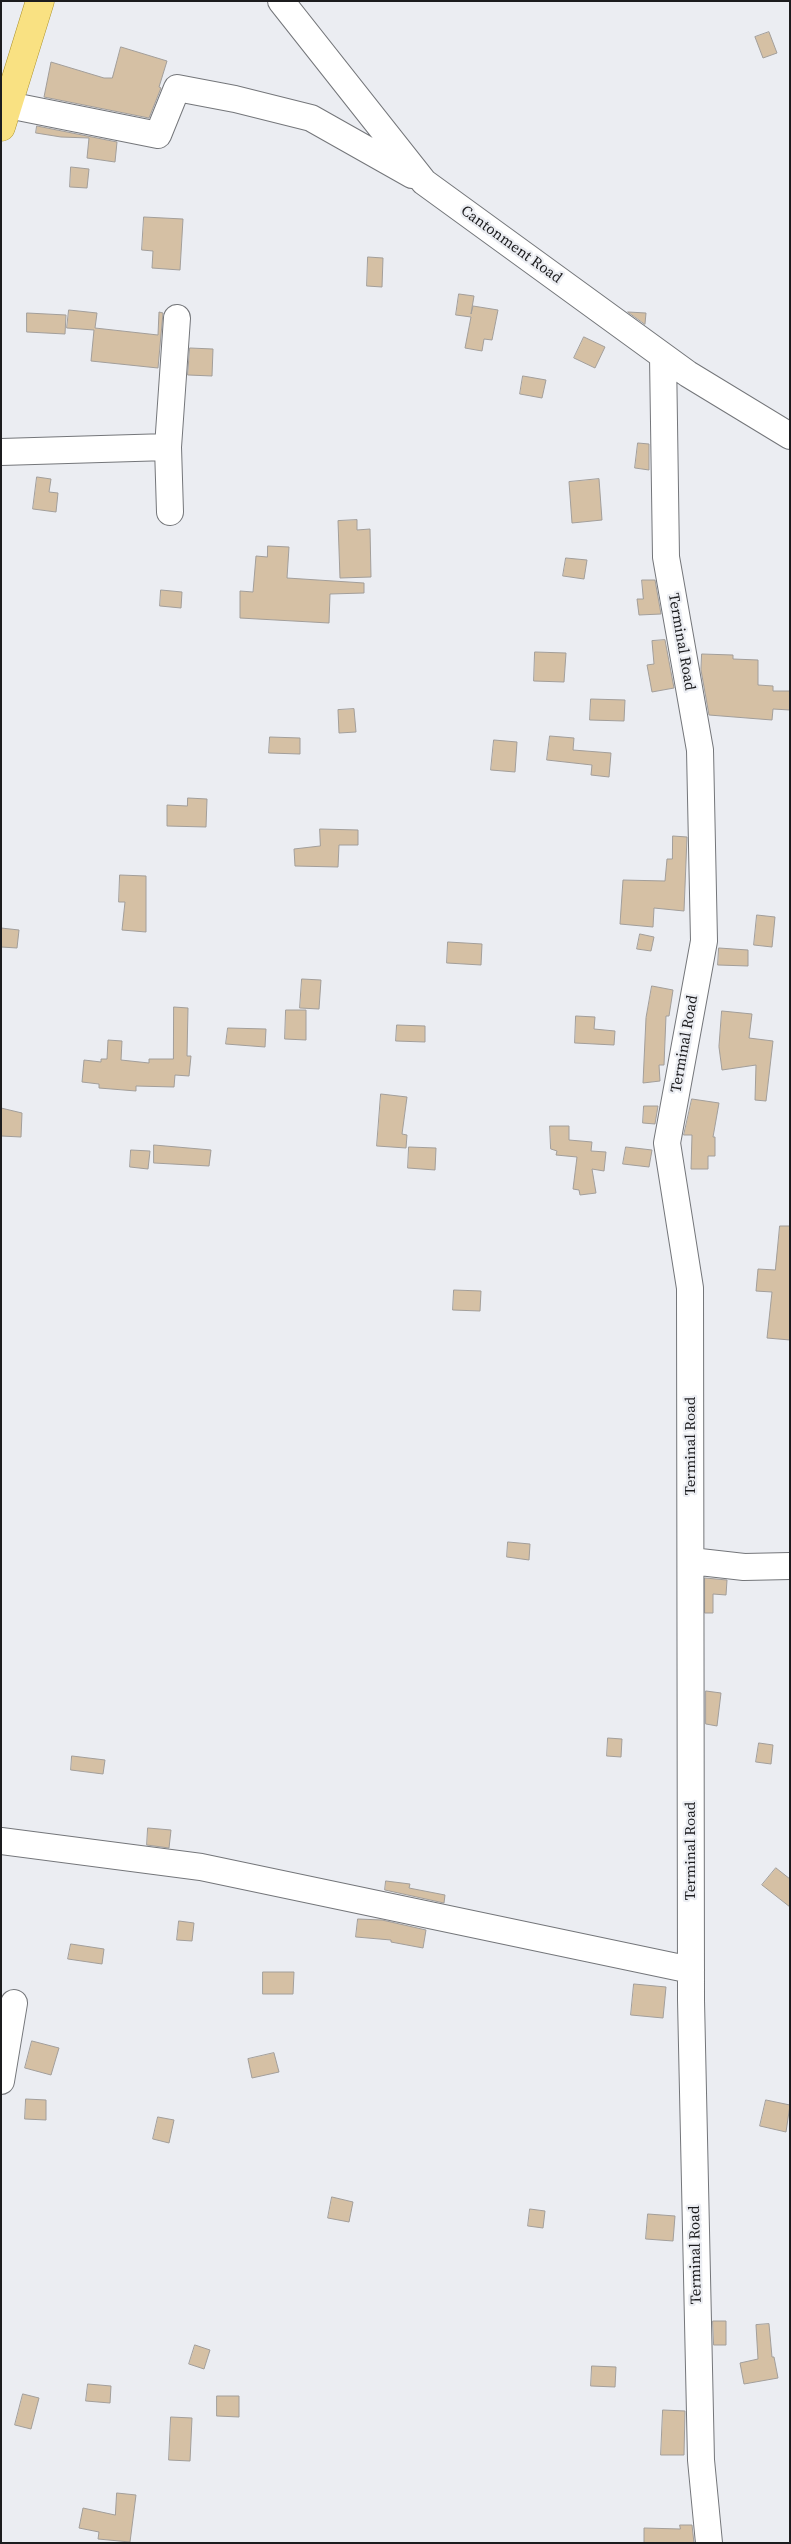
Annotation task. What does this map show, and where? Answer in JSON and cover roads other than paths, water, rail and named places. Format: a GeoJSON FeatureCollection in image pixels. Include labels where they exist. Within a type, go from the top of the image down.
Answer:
{"type":"FeatureCollection","features":[{"type":"Feature","properties":{"kind":"main road"},"geometry":{"type":"LineString","coordinates":[[4,116],[40,1]]}},
{"type":"Feature","properties":{"kind":"street","name":"Cantonment Road"},"geometry":{"type":"LineString","coordinates":[[281,1],[424,182],[688,374],[790,436]]}},
{"type":"Feature","properties":{"kind":"street"},"geometry":{"type":"LineString","coordinates":[[4,116],[158,135],[177,88],[225,97],[311,118],[424,182]]}},
{"type":"Feature","properties":{"kind":"street"},"geometry":{"type":"LineString","coordinates":[[170,512],[168,448],[177,318]]}},
{"type":"Feature","properties":{"kind":"street","name":"Terminal Road"},"geometry":{"type":"LineString","coordinates":[[663,356],[666,557],[700,750],[704,941],[667,1143],[690,1288],[691,1970],[701,2460],[709,2543]]}},
{"type":"Feature","properties":{"kind":"street"},"geometry":{"type":"LineString","coordinates":[[1,452],[168,448]]}},
{"type":"Feature","properties":{"kind":"street"},"geometry":{"type":"LineString","coordinates":[[691,1561],[744,1567],[790,1566]]}},
{"type":"Feature","properties":{"kind":"street"},"geometry":{"type":"LineString","coordinates":[[1,1841],[201,1867],[691,1970]]}},
{"type":"Feature","properties":{"kind":"street"},"geometry":{"type":"LineString","coordinates":[[1,2082],[14,2003]]}}]}
